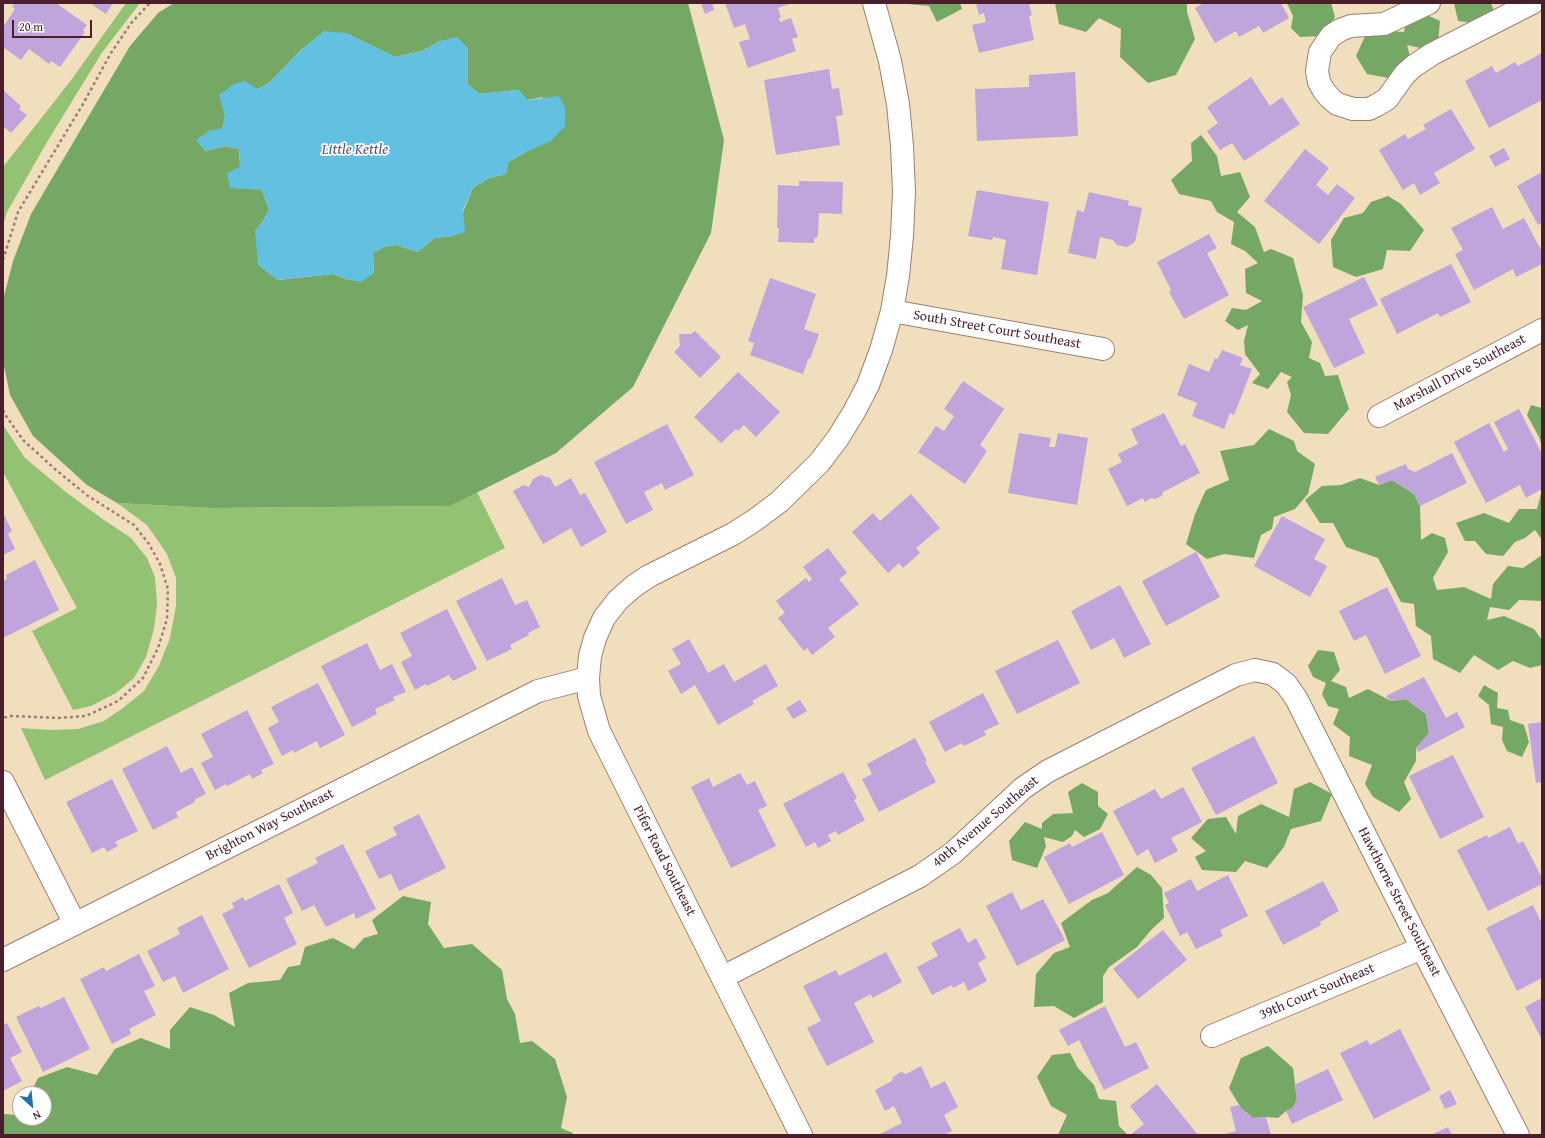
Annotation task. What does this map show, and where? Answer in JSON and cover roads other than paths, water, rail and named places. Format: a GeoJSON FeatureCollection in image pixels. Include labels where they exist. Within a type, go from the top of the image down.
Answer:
{"type":"FeatureCollection","features":[{"type":"Feature","properties":{"kind":"street","name":"Pifer Road Southeast"},"geometry":{"type":"LineString","coordinates":[[801,1135],[599,731],[589,696],[588,678],[590,656],[594,638],[604,618],[618,600],[634,586],[733,534],[779,502],[819,463],[838,438],[868,385],[881,350],[892,311],[898,276],[904,192],[898,104],[890,61],[874,3]]}},
{"type":"Feature","properties":{"kind":"street"},"geometry":{"type":"LineString","coordinates":[[1429,3],[1384,24],[1351,26],[1340,30],[1331,36],[1320,52],[1317,71],[1324,91],[1330,98],[1337,104],[1353,109],[1369,109],[1377,106],[1387,99],[1405,74],[1432,54],[1532,3]]}},
{"type":"Feature","properties":{"kind":"street","name":"South Street Court Southeast"},"geometry":{"type":"LineString","coordinates":[[892,311],[1103,349]]}},
{"type":"Feature","properties":{"kind":"street","name":"Marshall Drive Southeast"},"geometry":{"type":"LineString","coordinates":[[1379,416],[1542,330]]}},
{"type":"Feature","properties":{"kind":"street","name":"40th Avenue Southeast"},"geometry":{"type":"LineString","coordinates":[[723,977],[920,876],[953,853],[1023,788],[1048,771],[1236,674],[1254,670],[1273,674]]}},
{"type":"Feature","properties":{"kind":"street","name":"Hawthorne Street Southeast"},"geometry":{"type":"LineString","coordinates":[[1273,674],[1286,684],[1296,698],[1518,1135]]}},
{"type":"Feature","properties":{"kind":"street","name":"Brighton Way Southeast"},"geometry":{"type":"LineString","coordinates":[[3,960],[538,691],[588,678]]}},
{"type":"Feature","properties":{"kind":"street"},"geometry":{"type":"LineString","coordinates":[[3,782],[75,924]]}},
{"type":"Feature","properties":{"kind":"street","name":"39th Court Southeast"},"geometry":{"type":"LineString","coordinates":[[1212,1036],[1422,948]]}},
{"type":"Feature","properties":{"kind":"water","name":"Little Kettle"},"geometry":{"type":"Polygon","coordinates":[[[324,31],[346,33],[395,57],[422,51],[440,41],[457,37],[468,48],[468,85],[480,94],[518,90],[528,100],[559,96],[565,108],[565,126],[551,141],[508,162],[506,174],[489,178],[473,188],[463,210],[465,232],[453,236],[435,238],[417,252],[397,245],[384,247],[373,253],[374,273],[361,282],[349,280],[333,274],[277,280],[258,265],[255,231],[269,210],[262,190],[230,188],[227,173],[240,167],[239,149],[225,146],[205,151],[196,140],[209,131],[222,128],[225,117],[219,95],[234,84],[244,81],[258,89],[269,83],[303,48],[324,31]]]}}]}
